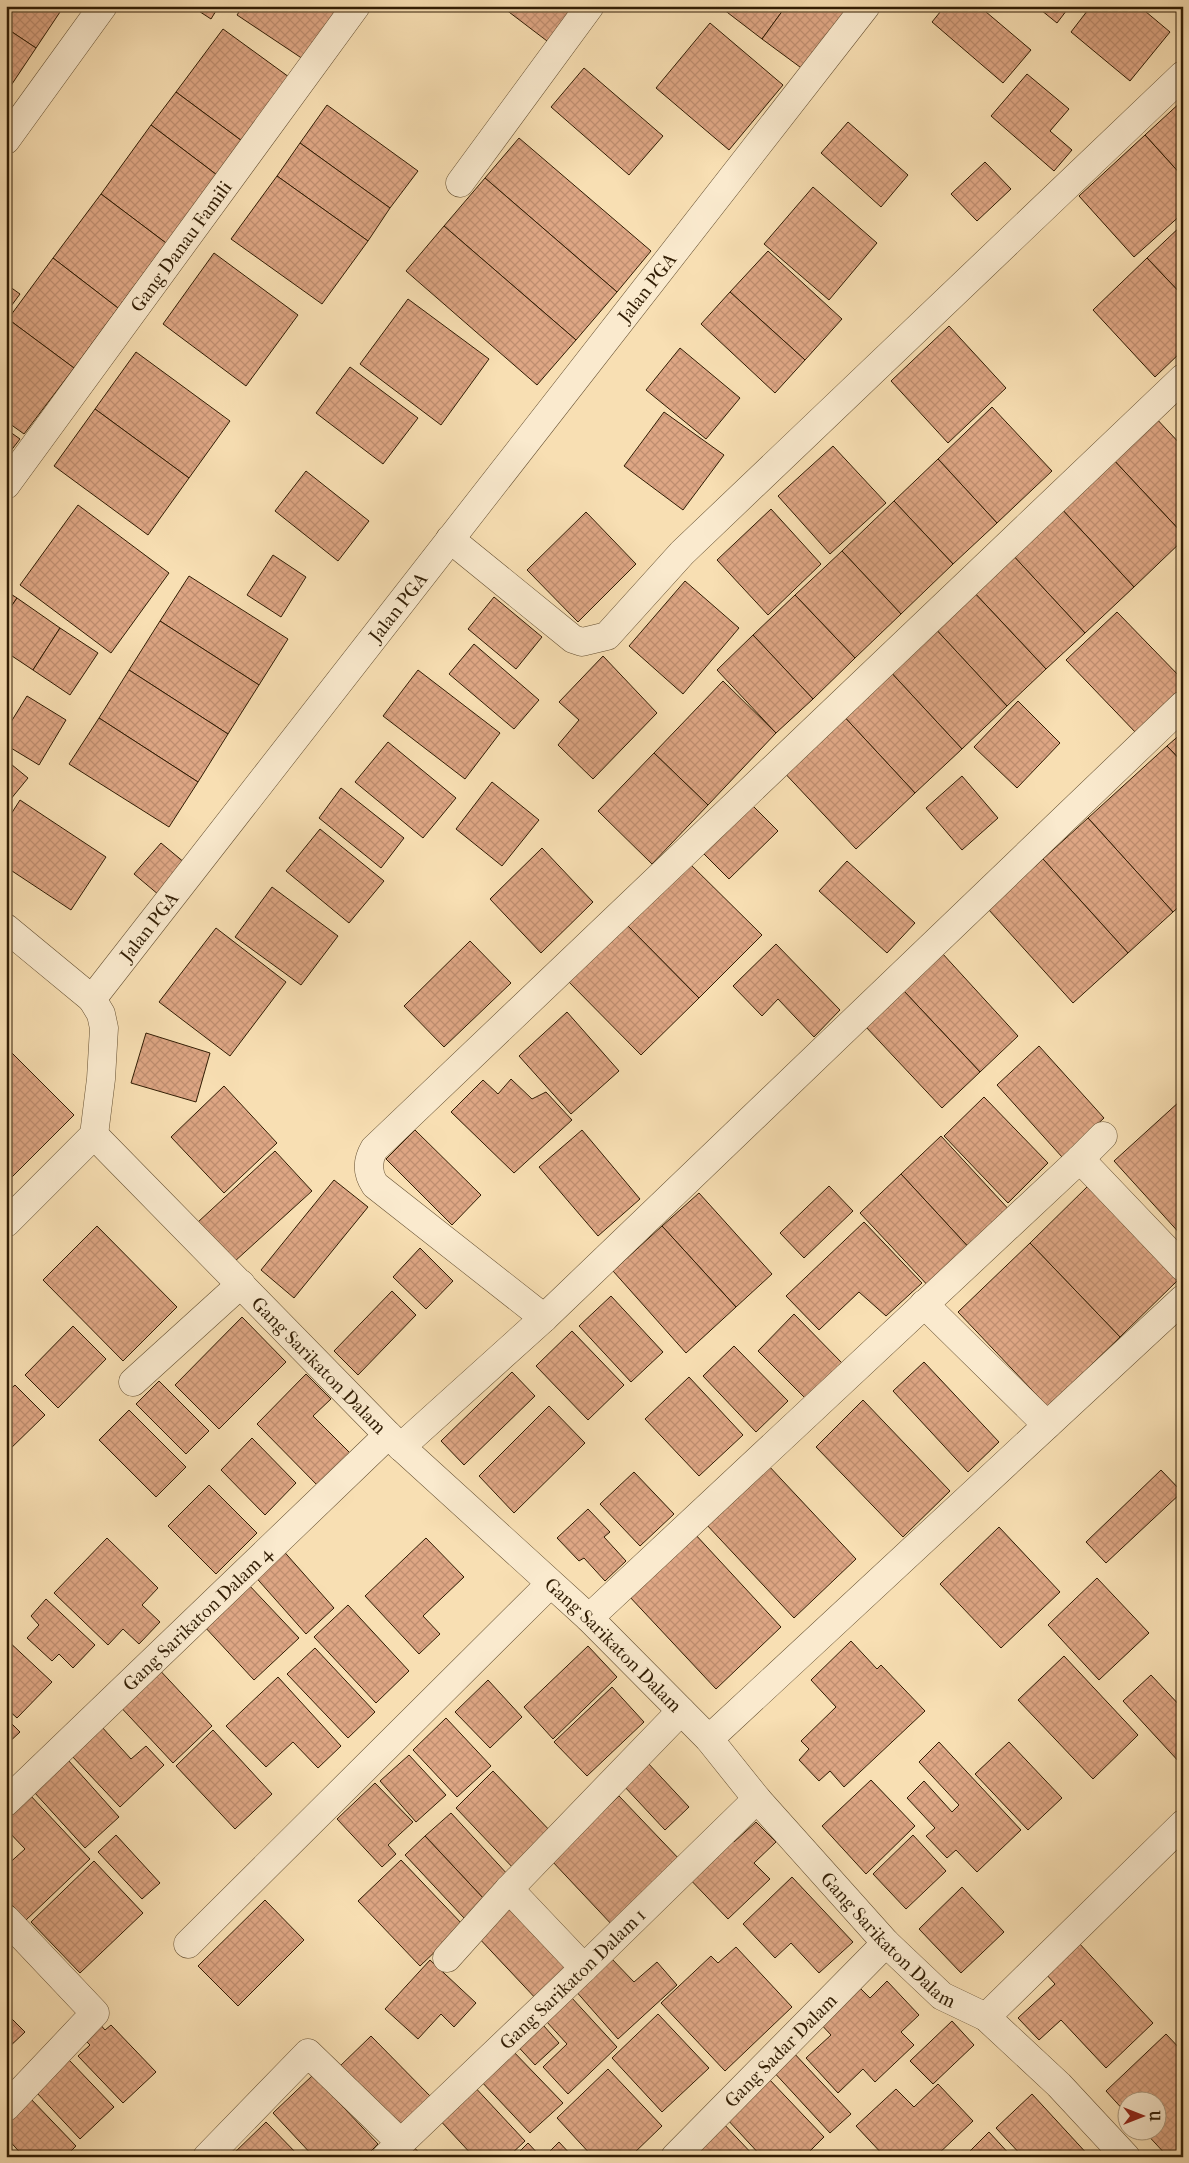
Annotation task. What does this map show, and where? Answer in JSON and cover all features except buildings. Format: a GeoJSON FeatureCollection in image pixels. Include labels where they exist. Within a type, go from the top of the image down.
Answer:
{"type":"FeatureCollection","features":[{"type":"Feature","properties":{"kind":"street"},"geometry":{"type":"LineString","coordinates":[[6,140],[103,6]]}},
{"type":"Feature","properties":{"kind":"street","name":"Gang Danau Famili"},"geometry":{"type":"LineString","coordinates":[[6,485],[356,6]]}},
{"type":"Feature","properties":{"kind":"street"},"geometry":{"type":"LineString","coordinates":[[460,183],[590,6]]}},
{"type":"Feature","properties":{"kind":"street","name":"Jalan PGA"},"geometry":{"type":"LineString","coordinates":[[92,999],[866,6]]}},
{"type":"Feature","properties":{"kind":"street"},"geometry":{"type":"LineString","coordinates":[[450,539],[573,639],[582,642],[606,636],[682,553],[1183,75]]}},
{"type":"Feature","properties":{"kind":"street"},"geometry":{"type":"LineString","coordinates":[[544,1318],[374,1185],[369,1171],[369,1157],[374,1148],[1183,378]]}},
{"type":"Feature","properties":{"kind":"street","name":"Gang Sarikaton Dalam 4"},"geometry":{"type":"LineString","coordinates":[[6,1802],[395,1441],[544,1318],[1146,739],[1183,706]]}},
{"type":"Feature","properties":{"kind":"street"},"geometry":{"type":"LineString","coordinates":[[6,1223],[94,1135],[104,1028],[100,1014],[92,999],[7,930]]}},
{"type":"Feature","properties":{"kind":"street","name":"Gang Sarikaton Dalam"},"geometry":{"type":"LineString","coordinates":[[94,1135],[395,1441],[589,1618],[709,1739],[756,1799],[886,1943],[942,1996],[986,2017],[1058,2085],[1126,2157]]}},
{"type":"Feature","properties":{"kind":"street"},"geometry":{"type":"LineString","coordinates":[[589,1618],[1103,1136]]}},
{"type":"Feature","properties":{"kind":"street"},"geometry":{"type":"LineString","coordinates":[[1080,1159],[1183,1267]]}},
{"type":"Feature","properties":{"kind":"street"},"geometry":{"type":"LineString","coordinates":[[133,1382],[241,1284]]}},
{"type":"Feature","properties":{"kind":"street"},"geometry":{"type":"LineString","coordinates":[[709,1739],[1183,1299]]}},
{"type":"Feature","properties":{"kind":"street"},"geometry":{"type":"LineString","coordinates":[[924,1304],[1047,1425]]}},
{"type":"Feature","properties":{"kind":"street"},"geometry":{"type":"LineString","coordinates":[[188,1944],[550,1584]]}},
{"type":"Feature","properties":{"kind":"street"},"geometry":{"type":"LineString","coordinates":[[447,1958],[509,1889],[681,1711]]}},
{"type":"Feature","properties":{"kind":"street","name":"Gang Sarikaton Dalam 1"},"geometry":{"type":"LineString","coordinates":[[393,2150],[584,1968],[756,1799]]}},
{"type":"Feature","properties":{"kind":"street"},"geometry":{"type":"LineString","coordinates":[[986,2017],[1183,1824]]}},
{"type":"Feature","properties":{"kind":"street"},"geometry":{"type":"LineString","coordinates":[[509,1889],[584,1968]]}},
{"type":"Feature","properties":{"kind":"street"},"geometry":{"type":"LineString","coordinates":[[6,1920],[95,2013],[6,2107]]}},
{"type":"Feature","properties":{"kind":"street","name":"Gang Sadar Dalam"},"geometry":{"type":"LineString","coordinates":[[675,2157],[886,1943]]}},
{"type":"Feature","properties":{"kind":"street"},"geometry":{"type":"LineString","coordinates":[[207,2157],[308,2054],[393,2150]]}}]}
